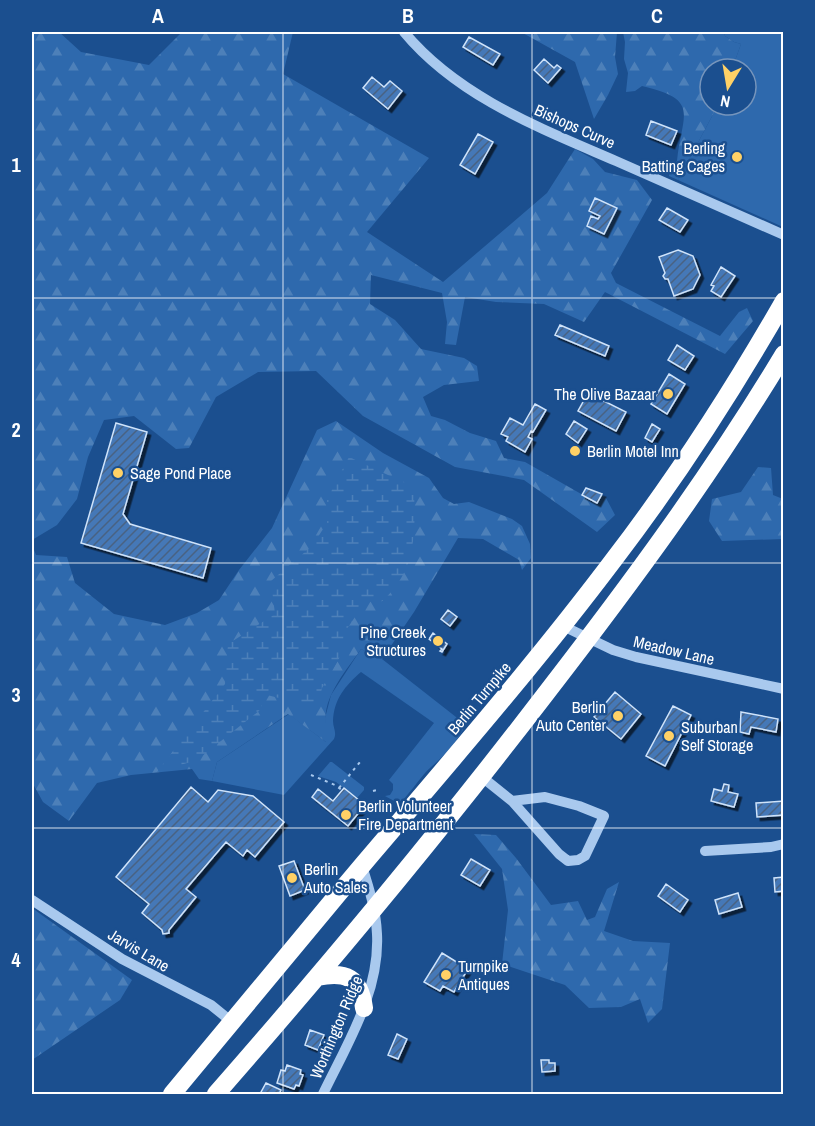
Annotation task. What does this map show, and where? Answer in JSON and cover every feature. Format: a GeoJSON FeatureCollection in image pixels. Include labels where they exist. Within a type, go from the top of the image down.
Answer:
{"type":"FeatureCollection","features":[{"type":"Feature","properties":{"kind":"highway","name":"Berlin Turnpike"},"geometry":{"type":"LineString","coordinates":[[172,1095],[476,732],[616,558],[677,473],[743,371],[783,302]]}},
{"type":"Feature","properties":{"kind":"highway"},"geometry":{"type":"LineString","coordinates":[[216,1095],[374,909],[482,777],[589,639],[697,490],[783,354]]}},
{"type":"Feature","properties":{"kind":"highway"},"geometry":{"type":"LineString","coordinates":[[317,976],[340,974],[350,978],[357,984],[362,994],[364,1008]]}},
{"type":"Feature","properties":{"kind":"street","name":"Bishops Curve"},"geometry":{"type":"LineString","coordinates":[[404,32],[431,60],[453,78],[515,116],[783,235]]}},
{"type":"Feature","properties":{"kind":"street","name":"Meadow Lane"},"geometry":{"type":"LineString","coordinates":[[563,626],[589,639],[636,657],[783,689]]}},
{"type":"Feature","properties":{"kind":"street"},"geometry":{"type":"LineString","coordinates":[[482,777],[512,801],[559,854],[568,861],[578,860],[585,856],[604,816],[555,799],[536,798],[512,801]]}},
{"type":"Feature","properties":{"kind":"street"},"geometry":{"type":"LineString","coordinates":[[531,822],[531,808],[536,798]]}},
{"type":"Feature","properties":{"kind":"street"},"geometry":{"type":"LineString","coordinates":[[705,851],[771,847],[783,844]]}},
{"type":"Feature","properties":{"kind":"street","name":"Worthington Ridge"},"geometry":{"type":"LineString","coordinates":[[323,1095],[364,1008],[372,985],[377,950],[374,909],[362,866]]}},
{"type":"Feature","properties":{"kind":"street","name":"Jarvis Lane"},"geometry":{"type":"LineString","coordinates":[[32,900],[122,959],[211,1005],[232,1022]]}},
{"type":"Feature","properties":{"kind":"path"},"geometry":{"type":"LineString","coordinates":[[311,775],[340,789],[360,762]]}},
{"type":"Feature","properties":{"kind":"green space"},"geometry":{"type":"Polygon","coordinates":[[[32,32],[59,32],[81,52],[149,65],[182,32],[293,32],[283,74],[429,158],[367,232],[443,282],[547,193],[575,149],[593,159],[605,172],[637,180],[652,200],[611,273],[616,283],[720,336],[739,312],[747,308],[753,321],[725,354],[605,292],[584,322],[544,304],[496,302],[465,297],[456,345],[445,344],[447,322],[442,293],[371,275],[370,304],[395,320],[421,349],[464,358],[477,366],[479,381],[444,385],[423,397],[431,416],[445,420],[470,433],[496,441],[504,458],[525,462],[597,503],[602,495],[615,515],[597,532],[524,480],[455,467],[363,416],[316,371],[258,372],[216,397],[189,448],[176,449],[134,416],[104,420],[88,457],[77,499],[57,525],[32,540],[32,32]]]}},
{"type":"Feature","properties":{"kind":"green space"},"geometry":{"type":"Polygon","coordinates":[[[521,32],[617,32],[615,57],[618,74],[594,119],[575,62],[521,32]]]}},
{"type":"Feature","properties":{"kind":"green space"},"geometry":{"type":"Polygon","coordinates":[[[623,32],[724,32],[725,36],[741,44],[736,57],[698,57],[698,117],[712,117],[678,180],[669,176],[670,167],[677,161],[684,111],[680,103],[661,91],[642,86],[635,91],[626,92],[628,73],[624,59],[623,32]]]}},
{"type":"Feature","properties":{"kind":"green space"},"geometry":{"type":"Polygon","coordinates":[[[724,32],[783,32],[783,227],[678,180],[712,117],[758,117],[758,57],[736,57],[741,44],[725,36],[724,32]]]}},
{"type":"Feature","properties":{"kind":"green space"},"geometry":{"type":"Polygon","coordinates":[[[336,421],[383,453],[429,478],[443,498],[454,504],[469,502],[512,519],[522,526],[530,544],[531,558],[522,570],[519,560],[483,539],[458,538],[414,612],[382,659],[361,649],[343,675],[328,704],[326,724],[332,726],[331,739],[326,742],[288,714],[217,762],[212,781],[199,779],[192,769],[131,775],[97,783],[69,821],[43,802],[32,782],[32,545],[36,555],[67,557],[75,583],[114,614],[165,625],[197,613],[219,600],[272,528],[317,430],[336,421]]]}},
{"type":"Feature","properties":{"kind":"green space"},"geometry":{"type":"Polygon","coordinates":[[[349,457],[414,487],[412,550],[401,578],[380,603],[366,601],[344,633],[341,655],[322,688],[318,705],[303,704],[267,695],[259,711],[197,760],[157,772],[225,684],[228,644],[275,614],[271,581],[312,546],[327,523],[327,499],[349,457]]]}},
{"type":"Feature","properties":{"kind":"green space"},"geometry":{"type":"Polygon","coordinates":[[[758,467],[771,468],[773,495],[783,499],[783,539],[722,541],[709,521],[712,499],[741,492],[758,467]]]}},
{"type":"Feature","properties":{"kind":"green space"},"geometry":{"type":"Polygon","coordinates":[[[361,649],[382,659],[456,717],[464,728],[449,750],[427,771],[402,801],[396,802],[385,796],[390,795],[393,790],[393,784],[389,780],[434,723],[361,672],[345,688],[338,700],[333,721],[334,739],[284,795],[212,781],[217,762],[289,714],[326,742],[325,718],[331,695],[361,649]]]}},
{"type":"Feature","properties":{"kind":"green space"},"geometry":{"type":"Polygon","coordinates":[[[330,762],[364,787],[357,798],[336,782],[318,776],[330,762]]]}},
{"type":"Feature","properties":{"kind":"green space"},"geometry":{"type":"Polygon","coordinates":[[[474,834],[496,835],[551,905],[578,901],[587,920],[595,917],[607,889],[619,882],[604,931],[633,941],[670,943],[662,1009],[648,1023],[640,999],[621,1007],[589,1008],[565,985],[502,964],[508,910],[502,869],[474,834]]]}},
{"type":"Feature","properties":{"kind":"green space"},"geometry":{"type":"Polygon","coordinates":[[[32,908],[132,980],[120,1000],[32,1060],[32,932],[34,927],[32,927],[32,908]]]}},
{"type":"Feature","properties":{"kind":"building"},"geometry":{"type":"Polygon","coordinates":[[[469,37],[500,54],[493,65],[463,47],[469,37]]]}},
{"type":"Feature","properties":{"kind":"building"},"geometry":{"type":"Polygon","coordinates":[[[544,59],[554,68],[557,65],[561,68],[548,83],[534,70],[544,59]]]}},
{"type":"Feature","properties":{"kind":"building"},"geometry":{"type":"Polygon","coordinates":[[[372,77],[384,87],[390,81],[402,91],[388,109],[363,88],[372,77]]]}},
{"type":"Feature","properties":{"kind":"building"},"geometry":{"type":"Polygon","coordinates":[[[651,121],[677,131],[671,145],[646,135],[651,121]]]}},
{"type":"Feature","properties":{"kind":"building"},"geometry":{"type":"Polygon","coordinates":[[[478,134],[493,142],[475,174],[460,165],[478,134]]]}},
{"type":"Feature","properties":{"kind":"building"},"geometry":{"type":"Polygon","coordinates":[[[595,198],[617,208],[604,234],[587,226],[591,216],[598,219],[600,216],[589,211],[595,198]]]}},
{"type":"Feature","properties":{"kind":"building"},"geometry":{"type":"Polygon","coordinates":[[[667,208],[688,220],[680,232],[659,220],[667,208]]]}},
{"type":"Feature","properties":{"kind":"building"},"geometry":{"type":"Polygon","coordinates":[[[678,250],[693,256],[700,275],[693,289],[674,296],[668,279],[663,276],[665,273],[659,257],[678,250]]]}},
{"type":"Feature","properties":{"kind":"building"},"geometry":{"type":"Polygon","coordinates":[[[721,267],[735,276],[721,297],[711,291],[714,286],[711,285],[721,267]]]}},
{"type":"Feature","properties":{"kind":"building"},"geometry":{"type":"Polygon","coordinates":[[[560,325],[609,346],[605,356],[555,335],[560,325]]]}},
{"type":"Feature","properties":{"kind":"building"},"geometry":{"type":"Polygon","coordinates":[[[677,345],[694,356],[685,370],[668,360],[677,345]]]}},
{"type":"Feature","properties":{"kind":"building","name":"The Olive Bazaar"},"geometry":{"type":"Polygon","coordinates":[[[669,374],[685,384],[667,414],[651,404],[669,374]]]}},
{"type":"Feature","properties":{"kind":"building"},"geometry":{"type":"Polygon","coordinates":[[[588,393],[626,412],[616,431],[578,411],[588,393]]]}},
{"type":"Feature","properties":{"kind":"building"},"geometry":{"type":"Polygon","coordinates":[[[535,404],[546,410],[528,437],[532,439],[525,452],[506,441],[508,437],[501,434],[510,418],[523,425],[535,404]]]}},
{"type":"Feature","properties":{"kind":"building"},"geometry":{"type":"Polygon","coordinates":[[[574,421],[587,429],[578,443],[566,434],[574,421]]]}},
{"type":"Feature","properties":{"kind":"building","name":"Sage Pond Place"},"geometry":{"type":"Polygon","coordinates":[[[116,423],[147,432],[123,514],[130,524],[211,548],[203,578],[81,543],[116,423]]]}},
{"type":"Feature","properties":{"kind":"building"},"geometry":{"type":"Polygon","coordinates":[[[652,424],[660,429],[652,442],[645,438],[652,424]]]}},
{"type":"Feature","properties":{"kind":"building"},"geometry":{"type":"Polygon","coordinates":[[[586,488],[602,494],[597,503],[582,495],[586,488]]]}},
{"type":"Feature","properties":{"kind":"building"},"geometry":{"type":"Polygon","coordinates":[[[448,610],[457,617],[450,626],[441,619],[448,610]]]}},
{"type":"Feature","properties":{"kind":"building","name":"Pine Creek Structures"},"geometry":{"type":"Polygon","coordinates":[[[433,633],[447,644],[442,652],[440,651],[442,649],[429,639],[433,633]]]}},
{"type":"Feature","properties":{"kind":"building","name":"Berlin Auto Center"},"geometry":{"type":"Polygon","coordinates":[[[615,692],[641,714],[621,739],[594,717],[615,692]]]}},
{"type":"Feature","properties":{"kind":"building","name":"Suburban Self Storage"},"geometry":{"type":"Polygon","coordinates":[[[673,706],[691,715],[665,766],[646,756],[673,706]]]}},
{"type":"Feature","properties":{"kind":"building"},"geometry":{"type":"Polygon","coordinates":[[[741,712],[778,719],[776,732],[751,727],[749,734],[740,732],[741,712]]]}},
{"type":"Feature","properties":{"kind":"building"},"geometry":{"type":"Polygon","coordinates":[[[724,784],[729,785],[728,792],[738,794],[734,807],[711,801],[714,789],[722,791],[724,784]]]}},
{"type":"Feature","properties":{"kind":"building"},"geometry":{"type":"Polygon","coordinates":[[[191,787],[208,802],[218,790],[253,796],[284,822],[255,857],[247,850],[243,856],[226,842],[186,889],[196,897],[169,930],[169,933],[163,934],[162,930],[142,913],[149,904],[116,877],[191,787]]]}},
{"type":"Feature","properties":{"kind":"building","name":"Berlin Volunteer Fire Department"},"geometry":{"type":"Polygon","coordinates":[[[344,788],[365,805],[348,826],[312,797],[318,789],[333,801],[344,788]]]}},
{"type":"Feature","properties":{"kind":"building"},"geometry":{"type":"Polygon","coordinates":[[[784,801],[784,815],[757,817],[756,803],[784,801]]]}},
{"type":"Feature","properties":{"kind":"building"},"geometry":{"type":"Polygon","coordinates":[[[471,859],[490,870],[480,886],[461,875],[471,859]]]}},
{"type":"Feature","properties":{"kind":"building","name":"Berlin Auto Sales"},"geometry":{"type":"Polygon","coordinates":[[[294,861],[305,890],[290,896],[279,866],[294,861]]]}},
{"type":"Feature","properties":{"kind":"building"},"geometry":{"type":"Polygon","coordinates":[[[784,877],[784,891],[775,892],[774,878],[784,877]]]}},
{"type":"Feature","properties":{"kind":"building"},"geometry":{"type":"Polygon","coordinates":[[[666,884],[688,900],[680,912],[658,896],[666,884]]]}},
{"type":"Feature","properties":{"kind":"building"},"geometry":{"type":"Polygon","coordinates":[[[738,893],[742,907],[719,914],[715,900],[738,893]]]}},
{"type":"Feature","properties":{"kind":"building","name":"Turnpike Antiques"},"geometry":{"type":"Polygon","coordinates":[[[442,953],[468,969],[454,992],[443,986],[440,991],[424,982],[442,953]]]}},
{"type":"Feature","properties":{"kind":"building"},"geometry":{"type":"Polygon","coordinates":[[[310,1030],[324,1035],[318,1050],[305,1045],[310,1030]]]}},
{"type":"Feature","properties":{"kind":"building"},"geometry":{"type":"Polygon","coordinates":[[[397,1034],[407,1039],[398,1059],[388,1055],[397,1034]]]}},
{"type":"Feature","properties":{"kind":"building"},"geometry":{"type":"Polygon","coordinates":[[[541,1060],[555,1063],[555,1071],[542,1072],[541,1060]]]}},
{"type":"Feature","properties":{"kind":"building"},"geometry":{"type":"Polygon","coordinates":[[[287,1065],[301,1070],[300,1074],[303,1075],[299,1086],[296,1085],[294,1089],[277,1083],[281,1070],[285,1071],[287,1065]]]}},
{"type":"Feature","properties":{"kind":"building"},"geometry":{"type":"Polygon","coordinates":[[[266,1083],[281,1090],[279,1094],[260,1094],[266,1083]]]}},
{"type":"Feature","properties":{"kind":"place","name":"Berling Batting Cages"},"geometry":{"type":"Point","coordinates":[737,157]}},
{"type":"Feature","properties":{"kind":"place","name":"The Olive Bazaar"},"geometry":{"type":"Point","coordinates":[668,394]}},
{"type":"Feature","properties":{"kind":"place","name":"Berlin Motel Inn"},"geometry":{"type":"Point","coordinates":[575,451]}},
{"type":"Feature","properties":{"kind":"place","name":"Sage Pond Place"},"geometry":{"type":"Point","coordinates":[118,473]}},
{"type":"Feature","properties":{"kind":"place","name":"Pine Creek Structures"},"geometry":{"type":"Point","coordinates":[438,641]}},
{"type":"Feature","properties":{"kind":"place","name":"Berlin Auto Center"},"geometry":{"type":"Point","coordinates":[618,716]}},
{"type":"Feature","properties":{"kind":"place","name":"Suburban Self Storage"},"geometry":{"type":"Point","coordinates":[669,736]}},
{"type":"Feature","properties":{"kind":"place","name":"Berlin Volunteer Fire Department"},"geometry":{"type":"Point","coordinates":[346,815]}},
{"type":"Feature","properties":{"kind":"place","name":"Berlin Auto Sales"},"geometry":{"type":"Point","coordinates":[292,878]}},
{"type":"Feature","properties":{"kind":"place","name":"Turnpike Antiques"},"geometry":{"type":"Point","coordinates":[446,975]}}]}
